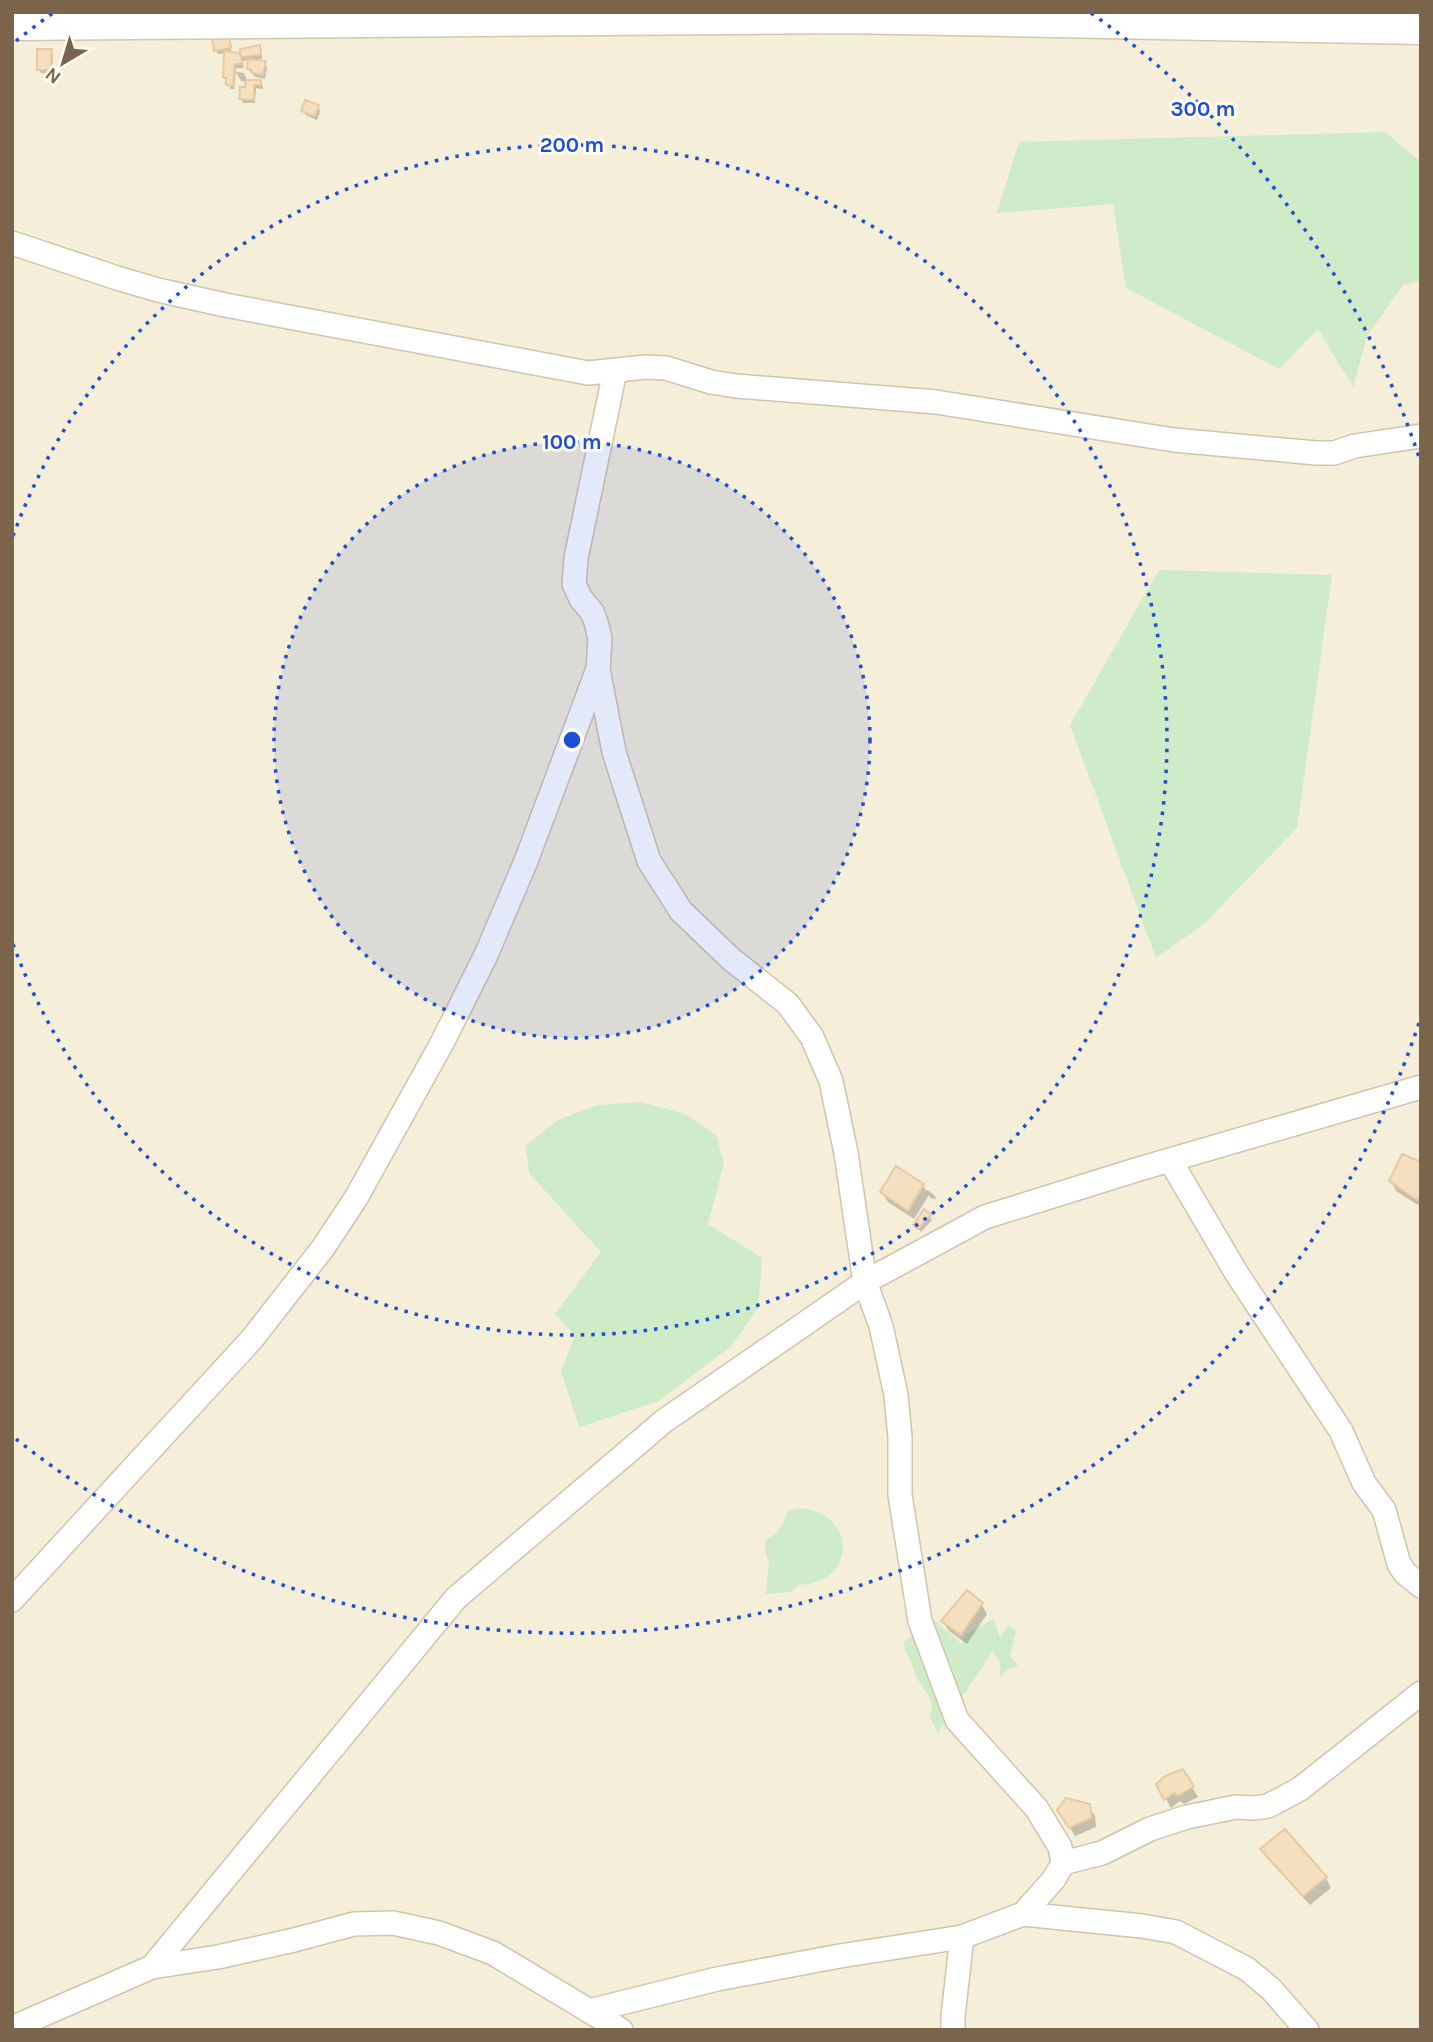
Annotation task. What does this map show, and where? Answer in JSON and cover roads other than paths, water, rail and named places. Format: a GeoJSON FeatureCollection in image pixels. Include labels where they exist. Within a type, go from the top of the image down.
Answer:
{"type":"FeatureCollection","features":[{"type":"Feature","properties":{"kind":"street"},"geometry":{"type":"LineString","coordinates":[[12,24],[433,16],[811,15],[1371,20],[1421,28]]}},
{"type":"Feature","properties":{"kind":"street"},"geometry":{"type":"LineString","coordinates":[[12,243],[158,290],[588,373],[646,367],[666,368],[711,382],[736,386],[936,402],[1174,440],[1316,453],[1334,453],[1381,441],[1421,436]]}},
{"type":"Feature","properties":{"kind":"street"},"geometry":{"type":"LineString","coordinates":[[615,370],[576,558],[574,584],[596,622],[600,639],[598,669],[614,752],[649,860],[681,911],[730,959],[788,1004],[812,1037],[831,1081],[846,1153],[865,1282],[881,1326],[896,1395],[900,1437],[900,1495],[920,1621],[957,1720],[1037,1809],[1060,1847],[1063,1863],[1054,1879],[1023,1914]]}},
{"type":"Feature","properties":{"kind":"street"},"geometry":{"type":"LineString","coordinates":[[12,1600],[251,1339],[323,1248],[356,1198],[442,1043],[486,955],[526,861],[598,669]]}},
{"type":"Feature","properties":{"kind":"street"},"geometry":{"type":"LineString","coordinates":[[152,1967],[456,1598],[664,1421],[865,1282],[985,1217],[1421,1087]]}},
{"type":"Feature","properties":{"kind":"street"},"geometry":{"type":"LineString","coordinates":[[1170,1160],[1237,1274],[1341,1431],[1364,1483],[1384,1510],[1399,1564],[1405,1573],[1421,1586]]}},
{"type":"Feature","properties":{"kind":"street"},"geometry":{"type":"LineString","coordinates":[[1063,1863],[1102,1853],[1150,1829],[1187,1818],[1236,1807],[1268,1806],[1300,1789],[1421,1693]]}},
{"type":"Feature","properties":{"kind":"street"},"geometry":{"type":"LineString","coordinates":[[589,2011],[717,1979],[962,1937],[1023,1914],[1130,1924],[1176,1932],[1247,1969],[1271,1989],[1307,2030]]}},
{"type":"Feature","properties":{"kind":"street"},"geometry":{"type":"LineString","coordinates":[[12,2028],[152,1967],[230,1954],[354,1924],[393,1923],[439,1933],[493,1953],[621,2030]]}},
{"type":"Feature","properties":{"kind":"street"},"geometry":{"type":"LineString","coordinates":[[953,2030],[962,1937]]}}]}
